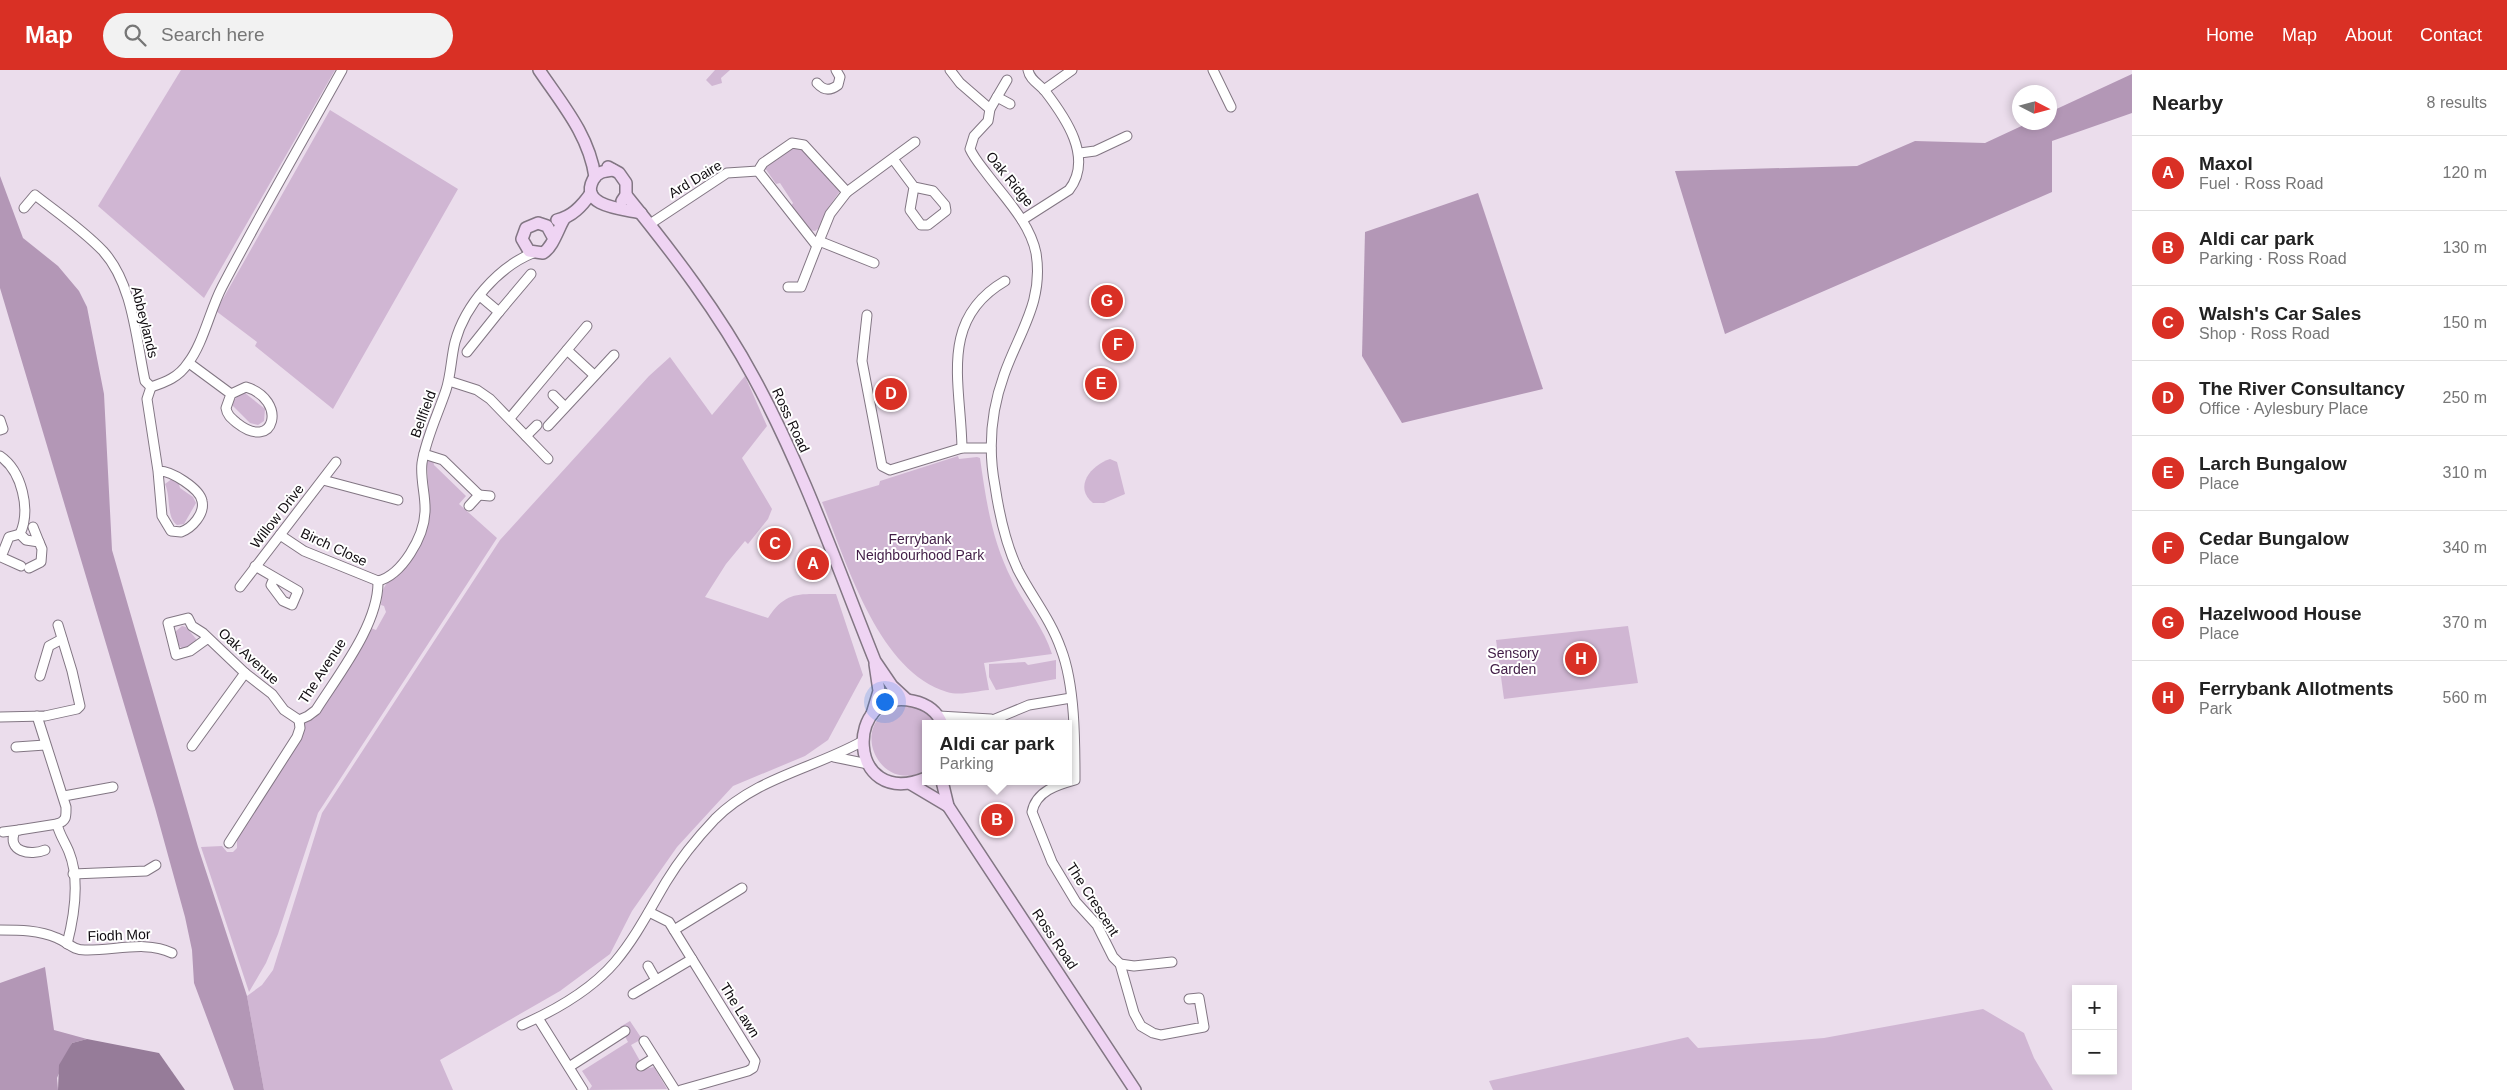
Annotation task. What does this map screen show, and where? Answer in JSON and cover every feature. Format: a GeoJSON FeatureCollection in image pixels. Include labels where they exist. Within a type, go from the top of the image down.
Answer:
{"type":"FeatureCollection","features":[{"type":"Feature","properties":{"kind":"main road"},"geometry":{"type":"LineString","coordinates":[[539,70],[585,139],[592,157],[595,177]]}},
{"type":"Feature","properties":{"kind":"main road"},"geometry":{"type":"LineString","coordinates":[[581,207],[609,206],[621,202],[626,195],[626,182],[623,177],[592,157]]}},
{"type":"Feature","properties":{"kind":"main road"},"geometry":{"type":"LineString","coordinates":[[613,170],[604,171],[595,177],[591,184],[591,193],[597,202],[641,213]]}},
{"type":"Feature","properties":{"kind":"main road"},"geometry":{"type":"LineString","coordinates":[[564,219],[553,237],[548,250],[533,253],[525,247],[523,236],[526,228],[534,223],[543,224],[564,219],[581,207],[591,193]]}},
{"type":"Feature","properties":{"kind":"main road","name":"Ross Road"},"geometry":{"type":"LineString","coordinates":[[626,195],[650,224],[718,319],[767,403],[798,473],[874,661]]}},
{"type":"Feature","properties":{"kind":"main road"},"geometry":{"type":"LineString","coordinates":[[543,224],[550,229],[553,237]]}},
{"type":"Feature","properties":{"kind":"main road"},"geometry":{"type":"LineString","coordinates":[[874,661],[892,686],[906,699]]}},
{"type":"Feature","properties":{"kind":"main road"},"geometry":{"type":"LineString","coordinates":[[874,661],[879,691],[872,714],[864,726],[861,742],[865,758],[873,771],[886,781],[897,784],[911,784],[922,780]]}},
{"type":"Feature","properties":{"kind":"main road"},"geometry":{"type":"LineString","coordinates":[[872,714],[888,702],[906,699],[922,703],[941,720]]}},
{"type":"Feature","properties":{"kind":"main road"},"geometry":{"type":"LineString","coordinates":[[911,784],[948,806]]}},
{"type":"Feature","properties":{"kind":"main road"},"geometry":{"type":"LineString","coordinates":[[943,785],[948,806]]}},
{"type":"Feature","properties":{"kind":"main road","name":"Ross Road"},"geometry":{"type":"LineString","coordinates":[[948,806],[1135,1090]]}},
{"type":"Feature","properties":{"kind":"street"},"geometry":{"type":"LineString","coordinates":[[151,387],[169,380],[189,362],[199,345],[211,307],[260,214],[342,70]]}},
{"type":"Feature","properties":{"kind":"street"},"geometry":{"type":"LineString","coordinates":[[817,84],[822,89],[828,90],[838,85],[840,77],[836,70]]}},
{"type":"Feature","properties":{"kind":"street"},"geometry":{"type":"LineString","coordinates":[[950,70],[960,83],[990,109]]}},
{"type":"Feature","properties":{"kind":"street"},"geometry":{"type":"LineString","coordinates":[[1028,70],[1032,80],[1044,90],[1066,124],[1080,153],[1095,151],[1127,136]]}},
{"type":"Feature","properties":{"kind":"street"},"geometry":{"type":"LineString","coordinates":[[1044,90],[1072,70]]}},
{"type":"Feature","properties":{"kind":"street"},"geometry":{"type":"LineString","coordinates":[[1213,70],[1231,107]]}},
{"type":"Feature","properties":{"kind":"street","name":"Oak Ridge"},"geometry":{"type":"LineString","coordinates":[[1007,80],[990,109],[988,121],[974,136],[970,149],[1022,220],[1069,190],[1077,174],[1080,153]]}},
{"type":"Feature","properties":{"kind":"street"},"geometry":{"type":"LineString","coordinates":[[997,97],[1010,104]]}},
{"type":"Feature","properties":{"kind":"street"},"geometry":{"type":"LineString","coordinates":[[847,192],[804,145],[798,142],[792,143],[763,163],[758,171],[818,243],[874,264]]}},
{"type":"Feature","properties":{"kind":"street"},"geometry":{"type":"LineString","coordinates":[[788,287],[800,287],[830,214],[847,192],[915,142]]}},
{"type":"Feature","properties":{"kind":"street"},"geometry":{"type":"LineString","coordinates":[[893,159],[914,187],[933,191],[945,205],[946,211],[928,225],[921,225],[910,210],[914,187]]}},
{"type":"Feature","properties":{"kind":"street","name":"Ard Daire"},"geometry":{"type":"LineString","coordinates":[[650,224],[727,173],[758,171]]}},
{"type":"Feature","properties":{"kind":"street","name":"Abbeylands"},"geometry":{"type":"LineString","coordinates":[[24,208],[35,195],[93,242],[112,264],[130,306],[145,381],[151,387],[147,399],[164,522],[171,531],[181,532],[195,522],[202,510],[202,501],[198,493],[178,476],[165,470],[158,471]]}},
{"type":"Feature","properties":{"kind":"street"},"geometry":{"type":"LineString","coordinates":[[941,720],[992,719],[1029,705],[1071,698],[1062,652],[1055,631],[1018,568],[1005,532],[998,504],[991,448],[999,391],[1036,298],[1038,271],[1036,252],[1022,220]]}},
{"type":"Feature","properties":{"kind":"street","name":"Bellfield"},"geometry":{"type":"LineString","coordinates":[[518,259],[523,242]]}},
{"type":"Feature","properties":{"kind":"street","name":"Bellfield"},"geometry":{"type":"LineString","coordinates":[[378,582],[393,574],[421,531],[425,512],[422,465],[424,454],[449,381],[460,327],[480,296],[518,259],[533,253]]}},
{"type":"Feature","properties":{"kind":"street"},"geometry":{"type":"LineString","coordinates":[[467,352],[531,274]]}},
{"type":"Feature","properties":{"kind":"street"},"geometry":{"type":"LineString","coordinates":[[962,448],[962,411],[956,360],[961,332],[971,311],[983,297],[1005,282]]}},
{"type":"Feature","properties":{"kind":"street"},"geometry":{"type":"LineString","coordinates":[[480,296],[499,312]]}},
{"type":"Feature","properties":{"kind":"street"},"geometry":{"type":"LineString","coordinates":[[867,315],[862,361],[882,466],[890,470],[962,448],[991,448]]}},
{"type":"Feature","properties":{"kind":"street"},"geometry":{"type":"LineString","coordinates":[[510,418],[587,326]]}},
{"type":"Feature","properties":{"kind":"street"},"geometry":{"type":"LineString","coordinates":[[567,350],[594,375]]}},
{"type":"Feature","properties":{"kind":"street"},"geometry":{"type":"LineString","coordinates":[[548,426],[614,355]]}},
{"type":"Feature","properties":{"kind":"street"},"geometry":{"type":"LineString","coordinates":[[189,362],[231,394]]}},
{"type":"Feature","properties":{"kind":"street"},"geometry":{"type":"LineString","coordinates":[[449,381],[477,390],[490,398],[548,459]]}},
{"type":"Feature","properties":{"kind":"street"},"geometry":{"type":"LineString","coordinates":[[246,387],[269,403],[273,416],[267,428],[252,432],[230,417],[226,408],[231,394],[246,387]]}},
{"type":"Feature","properties":{"kind":"street"},"geometry":{"type":"LineString","coordinates":[[553,395],[565,407]]}},
{"type":"Feature","properties":{"kind":"street"},"geometry":{"type":"LineString","coordinates":[[0,420],[3,430],[0,430]]}},
{"type":"Feature","properties":{"kind":"street"},"geometry":{"type":"LineString","coordinates":[[526,436],[537,425]]}},
{"type":"Feature","properties":{"kind":"street"},"geometry":{"type":"LineString","coordinates":[[424,454],[443,460],[479,495],[490,496]]}},
{"type":"Feature","properties":{"kind":"street"},"geometry":{"type":"LineString","coordinates":[[0,456],[14,469],[25,514],[24,525],[20,534]]}},
{"type":"Feature","properties":{"kind":"street","name":"Willow Drive"},"geometry":{"type":"LineString","coordinates":[[240,586],[336,462]]}},
{"type":"Feature","properties":{"kind":"street"},"geometry":{"type":"LineString","coordinates":[[323,480],[398,500]]}},
{"type":"Feature","properties":{"kind":"street"},"geometry":{"type":"LineString","coordinates":[[469,506],[479,495]]}},
{"type":"Feature","properties":{"kind":"street"},"geometry":{"type":"LineString","coordinates":[[20,534],[9,537],[1,557],[25,567],[41,562],[42,549],[33,527]]}},
{"type":"Feature","properties":{"kind":"street"},"geometry":{"type":"LineString","coordinates":[[20,534],[26,540],[39,542]]}},
{"type":"Feature","properties":{"kind":"street","name":"Birch Close"},"geometry":{"type":"LineString","coordinates":[[280,535],[304,551],[378,582]]}},
{"type":"Feature","properties":{"kind":"street"},"geometry":{"type":"LineString","coordinates":[[255,566],[274,578]]}},
{"type":"Feature","properties":{"kind":"street","name":"The Avenue"},"geometry":{"type":"LineString","coordinates":[[229,843],[297,737],[300,728],[299,720],[316,710],[360,637],[374,610],[378,596],[378,582]]}},
{"type":"Feature","properties":{"kind":"street","name":"Oak Avenue"},"geometry":{"type":"LineString","coordinates":[[206,635],[190,650],[176,654],[168,623],[188,618],[192,626],[206,635],[245,673],[272,694],[284,710],[299,720]]}},
{"type":"Feature","properties":{"kind":"street"},"geometry":{"type":"LineString","coordinates":[[0,717],[37,716],[77,709],[80,706],[58,625]]}},
{"type":"Feature","properties":{"kind":"street"},"geometry":{"type":"LineString","coordinates":[[40,676],[50,646],[62,640]]}},
{"type":"Feature","properties":{"kind":"street"},"geometry":{"type":"LineString","coordinates":[[192,746],[245,673]]}},
{"type":"Feature","properties":{"kind":"street","name":"The Crescent"},"geometry":{"type":"LineString","coordinates":[[1071,698],[1075,738],[1075,780],[1072,781]]}},
{"type":"Feature","properties":{"kind":"street"},"geometry":{"type":"LineString","coordinates":[[3,832],[57,824],[64,822],[66,817],[64,796],[45,745],[37,716]]}},
{"type":"Feature","properties":{"kind":"street"},"geometry":{"type":"LineString","coordinates":[[522,1025],[574,998],[615,963],[684,854],[716,819],[740,798],[794,770],[834,757],[861,742]]}},
{"type":"Feature","properties":{"kind":"street"},"geometry":{"type":"LineString","coordinates":[[16,747],[45,745]]}},
{"type":"Feature","properties":{"kind":"street"},"geometry":{"type":"LineString","coordinates":[[834,757],[868,764]]}},
{"type":"Feature","properties":{"kind":"street","name":"The Crescent"},"geometry":{"type":"LineString","coordinates":[[1062,785],[1046,791],[1033,804],[1032,812],[1034,819],[1052,862],[1076,902],[1097,925],[1113,957],[1120,964],[1134,1013],[1146,1030],[1160,1035],[1204,1027],[1199,998],[1189,1000]]}},
{"type":"Feature","properties":{"kind":"street"},"geometry":{"type":"LineString","coordinates":[[64,796],[113,787]]}},
{"type":"Feature","properties":{"kind":"street","name":"Fiodh Mor"},"geometry":{"type":"LineString","coordinates":[[57,824],[59,833],[69,853],[73,874],[73,918],[67,944]]}},
{"type":"Feature","properties":{"kind":"street"},"geometry":{"type":"LineString","coordinates":[[19,830],[15,831],[12,837],[16,849],[21,852],[37,853],[45,850]]}},
{"type":"Feature","properties":{"kind":"street"},"geometry":{"type":"LineString","coordinates":[[73,874],[146,871],[156,865]]}},
{"type":"Feature","properties":{"kind":"street"},"geometry":{"type":"LineString","coordinates":[[674,930],[742,888]]}},
{"type":"Feature","properties":{"kind":"street","name":"The Lawn"},"geometry":{"type":"LineString","coordinates":[[649,912],[670,922],[754,1056],[754,1065],[748,1071],[681,1090]]}},
{"type":"Feature","properties":{"kind":"street","name":"Fiodh Mor"},"geometry":{"type":"LineString","coordinates":[[0,930],[28,930],[58,938],[74,949],[159,947],[172,953]]}},
{"type":"Feature","properties":{"kind":"street"},"geometry":{"type":"LineString","coordinates":[[633,994],[692,959]]}},
{"type":"Feature","properties":{"kind":"street"},"geometry":{"type":"LineString","coordinates":[[1120,964],[1134,966],[1172,962]]}},
{"type":"Feature","properties":{"kind":"street"},"geometry":{"type":"LineString","coordinates":[[648,966],[656,980]]}},
{"type":"Feature","properties":{"kind":"street"},"geometry":{"type":"LineString","coordinates":[[538,1018],[583,1090]]}},
{"type":"Feature","properties":{"kind":"street"},"geometry":{"type":"LineString","coordinates":[[569,1067],[625,1031]]}},
{"type":"Feature","properties":{"kind":"street"},"geometry":{"type":"LineString","coordinates":[[644,1041],[675,1090]]}},
{"type":"Feature","properties":{"kind":"street"},"geometry":{"type":"LineString","coordinates":[[641,1066],[654,1058]]}},
{"type":"Feature","properties":{"kind":"green space"},"geometry":{"type":"Polygon","coordinates":[[[181,70],[335,70],[204,298],[98,206],[181,70]]]}},
{"type":"Feature","properties":{"kind":"green space"},"geometry":{"type":"Polygon","coordinates":[[[715,70],[730,70],[721,78],[722,83],[712,86],[706,80],[715,70]]]}},
{"type":"Feature","properties":{"kind":"green space"},"geometry":{"type":"Polygon","coordinates":[[[330,110],[458,189],[333,409],[255,346],[257,342],[216,311],[330,110]]]}},
{"type":"Feature","properties":{"kind":"green space"},"geometry":{"type":"Polygon","coordinates":[[[801,146],[823,173],[826,172],[840,187],[840,191],[828,208],[819,228],[815,231],[809,230],[791,206],[793,203],[780,183],[776,184],[765,168],[767,163],[775,156],[791,148],[801,146]]]}},
{"type":"Feature","properties":{"kind":"green space"},"geometry":{"type":"Polygon","coordinates":[[[670,357],[712,415],[745,376],[767,426],[742,458],[772,509],[768,519],[748,544],[745,541],[726,564],[705,597],[768,618],[775,608],[789,597],[805,594],[836,594],[863,675],[828,740],[805,756],[733,786],[677,847],[632,911],[610,954],[560,991],[440,1060],[453,1090],[264,1090],[247,996],[262,985],[273,970],[322,813],[500,540],[649,376],[670,357]]]}},
{"type":"Feature","properties":{"kind":"green space"},"geometry":{"type":"Polygon","coordinates":[[[240,393],[245,393],[265,409],[264,421],[258,425],[250,423],[231,404],[240,393]]]}},
{"type":"Feature","properties":{"kind":"green space","name":"Ferrybank Neighbourhood Park"},"geometry":{"type":"Polygon","coordinates":[[[958,456],[959,459],[980,458],[987,505],[999,551],[1012,580],[1044,634],[1052,654],[984,663],[989,690],[957,694],[947,692],[923,680],[902,662],[884,639],[854,583],[822,502],[879,485],[880,481],[958,456]]]}},
{"type":"Feature","properties":{"kind":"green space"},"geometry":{"type":"Polygon","coordinates":[[[433,459],[434,465],[466,496],[459,504],[497,538],[318,813],[278,934],[266,963],[249,992],[201,847],[222,846],[227,852],[233,852],[237,848],[237,837],[302,737],[305,723],[315,718],[371,628],[376,630],[386,612],[384,606],[381,605],[384,588],[402,570],[412,555],[424,530],[429,508],[427,463],[433,459]]]}},
{"type":"Feature","properties":{"kind":"green space"},"geometry":{"type":"Polygon","coordinates":[[[1110,459],[1117,462],[1125,494],[1104,503],[1093,503],[1087,497],[1085,490],[1087,477],[1097,466],[1110,459]]]}},
{"type":"Feature","properties":{"kind":"green space"},"geometry":{"type":"Polygon","coordinates":[[[173,478],[178,481],[180,488],[193,497],[196,503],[184,524],[177,525],[171,517],[165,484],[173,478]]]}},
{"type":"Feature","properties":{"kind":"green space"},"geometry":{"type":"Polygon","coordinates":[[[182,626],[186,627],[197,640],[184,650],[177,644],[175,632],[182,626]]]}},
{"type":"Feature","properties":{"kind":"green space","name":"Sensory Garden"},"geometry":{"type":"Polygon","coordinates":[[[1628,626],[1638,683],[1504,699],[1496,640],[1628,626]]]}},
{"type":"Feature","properties":{"kind":"green space"},"geometry":{"type":"Polygon","coordinates":[[[1056,660],[1056,679],[996,690],[989,677],[989,664],[1025,662],[1028,665],[1056,660]]]}},
{"type":"Feature","properties":{"kind":"green space"},"geometry":{"type":"Polygon","coordinates":[[[899,705],[925,708],[936,720],[922,720],[922,772],[910,776],[895,774],[883,766],[875,754],[872,741],[874,727],[883,714],[899,705]]]}},
{"type":"Feature","properties":{"kind":"green space"},"geometry":{"type":"Polygon","coordinates":[[[1983,1009],[2024,1033],[2034,1058],[2053,1090],[1493,1090],[1489,1081],[1688,1037],[1698,1048],[1824,1038],[1983,1009]]]}},
{"type":"Feature","properties":{"kind":"green space"},"geometry":{"type":"Polygon","coordinates":[[[630,1021],[642,1039],[631,1045],[640,1061],[637,1068],[640,1070],[654,1067],[667,1089],[589,1090],[592,1086],[582,1071],[628,1042],[620,1027],[630,1021]]]}},
{"type":"Feature","properties":{"kind":"shaded area"},"geometry":{"type":"Polygon","coordinates":[[[2132,74],[2132,113],[2052,141],[2052,192],[1725,334],[1675,171],[1857,166],[1915,141],[1985,143],[2013,130],[2057,130],[2057,109],[2132,74]]]}},
{"type":"Feature","properties":{"kind":"shaded area"},"geometry":{"type":"Polygon","coordinates":[[[0,176],[23,238],[58,266],[79,291],[87,307],[104,394],[112,550],[198,847],[247,996],[264,1090],[234,1090],[194,983],[192,950],[185,917],[155,808],[0,288],[0,176]]]}},
{"type":"Feature","properties":{"kind":"shaded area"},"geometry":{"type":"Polygon","coordinates":[[[1478,193],[1543,389],[1402,423],[1362,356],[1365,232],[1478,193]]]}},
{"type":"Feature","properties":{"kind":"shaded area"},"geometry":{"type":"Polygon","coordinates":[[[45,967],[54,1030],[87,1039],[72,1043],[57,1078],[58,1090],[0,1090],[0,983],[45,967]]]}},
{"type":"Feature","properties":{"kind":"shaded area"},"geometry":{"type":"Polygon","coordinates":[[[87,1039],[159,1053],[185,1090],[58,1090],[59,1065],[72,1043],[87,1039]]]}},
{"type":"Feature","properties":{"kind":"place","name":"Hazelwood House"},"geometry":{"type":"Point","coordinates":[1107,301]}},
{"type":"Feature","properties":{"kind":"place","name":"Cedar Bungalow"},"geometry":{"type":"Point","coordinates":[1118,345]}},
{"type":"Feature","properties":{"kind":"place","name":"Larch Bungalow"},"geometry":{"type":"Point","coordinates":[1101,384]}},
{"type":"Feature","properties":{"kind":"place","name":"The River Consultancy"},"geometry":{"type":"Point","coordinates":[891,394]}},
{"type":"Feature","properties":{"kind":"place","name":"Walsh's Car Sales"},"geometry":{"type":"Point","coordinates":[775,544]}},
{"type":"Feature","properties":{"kind":"place","name":"Maxol"},"geometry":{"type":"Point","coordinates":[813,564]}},
{"type":"Feature","properties":{"kind":"place","name":"Ferrybank Allotments"},"geometry":{"type":"Point","coordinates":[1581,659]}},
{"type":"Feature","properties":{"kind":"place","name":"Aldi car park"},"geometry":{"type":"Point","coordinates":[997,820]}}]}
